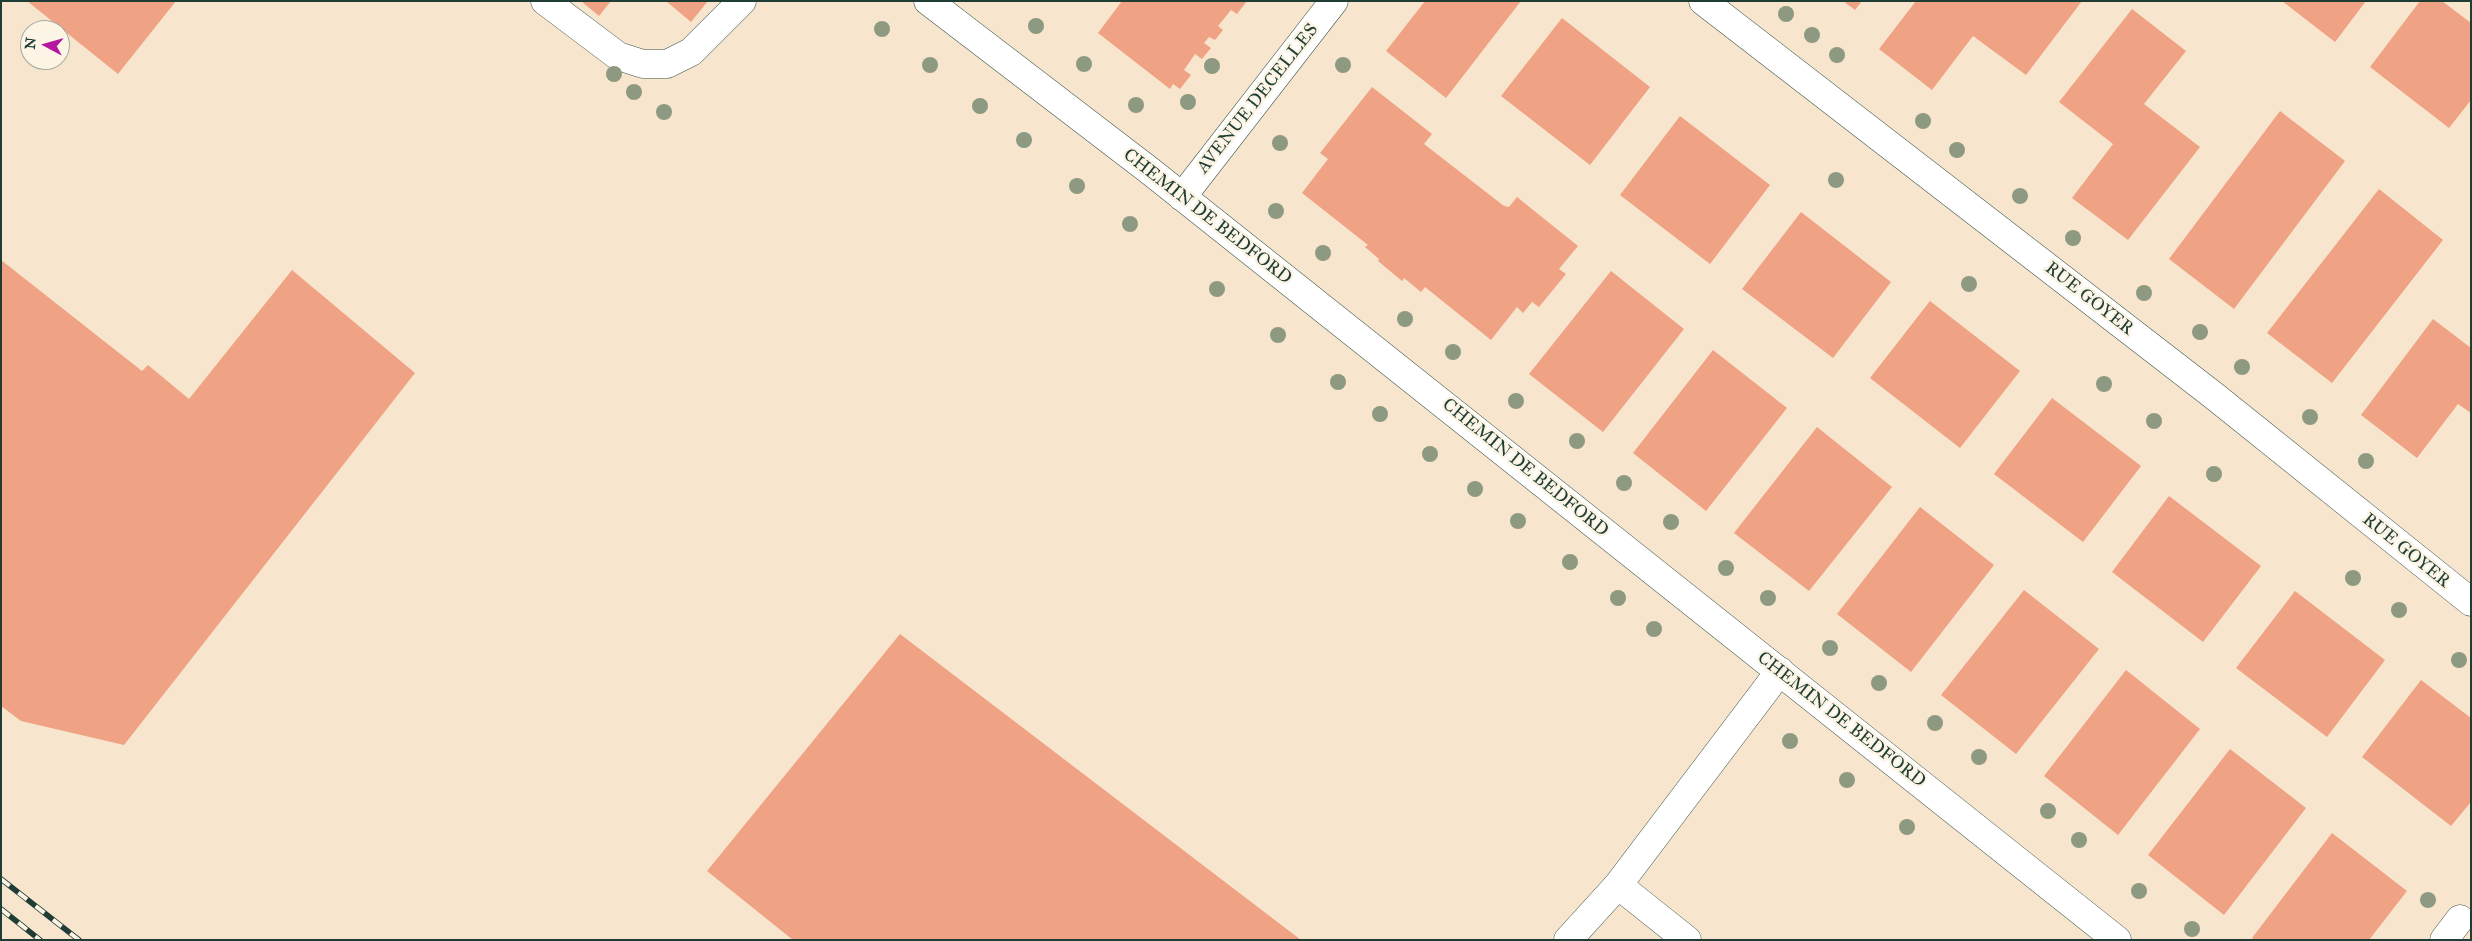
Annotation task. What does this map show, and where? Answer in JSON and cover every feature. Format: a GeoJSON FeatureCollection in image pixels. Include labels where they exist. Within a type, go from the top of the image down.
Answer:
{"type":"FeatureCollection","features":[{"type":"Feature","properties":{"kind":"street"},"geometry":{"type":"LineString","coordinates":[[545,1],[618,56],[643,64],[667,64],[692,52],[742,1]]}},
{"type":"Feature","properties":{"kind":"street","name":"CHEMIN DE BEDFORD"},"geometry":{"type":"LineString","coordinates":[[928,1],[1182,198],[2117,940]]}},
{"type":"Feature","properties":{"kind":"street","name":"AVENUE DECELLES"},"geometry":{"type":"LineString","coordinates":[[1182,198],[1334,1]]}},
{"type":"Feature","properties":{"kind":"street","name":"RUE GOYER"},"geometry":{"type":"LineString","coordinates":[[1703,1],[2213,395],[2471,602]]}},
{"type":"Feature","properties":{"kind":"street"},"geometry":{"type":"LineString","coordinates":[[1568,940],[1618,885],[1780,671]]}},
{"type":"Feature","properties":{"kind":"street"},"geometry":{"type":"LineString","coordinates":[[1618,885],[1687,940]]}},
{"type":"Feature","properties":{"kind":"building"},"geometry":{"type":"Polygon","coordinates":[[[27,1],[176,1],[118,74],[70,35],[70,20],[51,20],[27,1]]]}},
{"type":"Feature","properties":{"kind":"building"},"geometry":{"type":"Polygon","coordinates":[[[581,1],[611,1],[599,16],[581,1]]]}},
{"type":"Feature","properties":{"kind":"building"},"geometry":{"type":"Polygon","coordinates":[[[666,1],[708,1],[691,22],[666,1]]]}},
{"type":"Feature","properties":{"kind":"building"},"geometry":{"type":"Polygon","coordinates":[[[1122,1],[1247,1],[1237,14],[1231,10],[1218,26],[1223,30],[1215,40],[1209,37],[1204,43],[1211,48],[1202,59],[1195,54],[1184,70],[1191,75],[1180,89],[1173,84],[1170,89],[1098,33],[1122,1]]]}},
{"type":"Feature","properties":{"kind":"building"},"geometry":{"type":"Polygon","coordinates":[[[1425,1],[1521,1],[1446,98],[1386,51],[1425,1]]]}},
{"type":"Feature","properties":{"kind":"building"},"geometry":{"type":"Polygon","coordinates":[[[1843,1],[1862,1],[1855,10],[1843,1]]]}},
{"type":"Feature","properties":{"kind":"building"},"geometry":{"type":"Polygon","coordinates":[[[1916,1],[2082,1],[2026,75],[1973,36],[1932,90],[1879,49],[1916,1]]]}},
{"type":"Feature","properties":{"kind":"building"},"geometry":{"type":"Polygon","coordinates":[[[2282,1],[2366,1],[2335,42],[2282,1]]]}},
{"type":"Feature","properties":{"kind":"building"},"geometry":{"type":"Polygon","coordinates":[[[2420,1],[2442,1],[2471,23],[2471,100],[2449,128],[2370,67],[2420,1]]]}},
{"type":"Feature","properties":{"kind":"building"},"geometry":{"type":"Polygon","coordinates":[[[2132,9],[2186,51],[2144,104],[2200,147],[2128,240],[2072,198],[2113,144],[2059,102],[2132,9]]]}},
{"type":"Feature","properties":{"kind":"building"},"geometry":{"type":"Polygon","coordinates":[[[1562,18],[1650,87],[1590,165],[1501,96],[1562,18]]]}},
{"type":"Feature","properties":{"kind":"building"},"geometry":{"type":"Polygon","coordinates":[[[1372,87],[1432,134],[1424,144],[1504,206],[1509,207],[1517,197],[1578,246],[1559,269],[1566,274],[1539,307],[1532,302],[1523,313],[1517,307],[1491,340],[1425,287],[1421,292],[1404,278],[1402,281],[1378,261],[1379,259],[1365,247],[1368,245],[1302,193],[1328,159],[1320,153],[1372,87]]]}},
{"type":"Feature","properties":{"kind":"building"},"geometry":{"type":"Polygon","coordinates":[[[2280,111],[2345,161],[2234,309],[2169,259],[2280,111]]]}},
{"type":"Feature","properties":{"kind":"building"},"geometry":{"type":"Polygon","coordinates":[[[1680,116],[1770,185],[1710,264],[1620,195],[1680,116]]]}},
{"type":"Feature","properties":{"kind":"building"},"geometry":{"type":"Polygon","coordinates":[[[2379,189],[2443,240],[2332,383],[2267,333],[2379,189]]]}},
{"type":"Feature","properties":{"kind":"building"},"geometry":{"type":"Polygon","coordinates":[[[1801,212],[1891,282],[1833,358],[1742,289],[1801,212]]]}},
{"type":"Feature","properties":{"kind":"building"},"geometry":{"type":"Polygon","coordinates":[[[1,260],[142,371],[148,365],[189,399],[292,270],[415,373],[124,745],[21,721],[1,706],[1,260]]]}},
{"type":"Feature","properties":{"kind":"building"},"geometry":{"type":"Polygon","coordinates":[[[1611,271],[1684,329],[1603,432],[1529,374],[1611,271]]]}},
{"type":"Feature","properties":{"kind":"building"},"geometry":{"type":"Polygon","coordinates":[[[1930,301],[2020,371],[1960,448],[1870,378],[1930,301]]]}},
{"type":"Feature","properties":{"kind":"building"},"geometry":{"type":"Polygon","coordinates":[[[2433,319],[2471,348],[2471,413],[2458,404],[2417,458],[2361,415],[2433,319]]]}},
{"type":"Feature","properties":{"kind":"building"},"geometry":{"type":"Polygon","coordinates":[[[1713,350],[1787,408],[1706,511],[1633,453],[1713,350]]]}},
{"type":"Feature","properties":{"kind":"building"},"geometry":{"type":"Polygon","coordinates":[[[2052,398],[2141,466],[2083,542],[1994,474],[2052,398]]]}},
{"type":"Feature","properties":{"kind":"building"},"geometry":{"type":"Polygon","coordinates":[[[1817,427],[1892,487],[1809,591],[1734,533],[1817,427]]]}},
{"type":"Feature","properties":{"kind":"building"},"geometry":{"type":"Polygon","coordinates":[[[2169,496],[2261,566],[2203,642],[2112,572],[2169,496]]]}},
{"type":"Feature","properties":{"kind":"building"},"geometry":{"type":"Polygon","coordinates":[[[1920,507],[1994,565],[1911,672],[1837,614],[1920,507]]]}},
{"type":"Feature","properties":{"kind":"building"},"geometry":{"type":"Polygon","coordinates":[[[2024,590],[2099,649],[2016,754],[1941,695],[2024,590]]]}},
{"type":"Feature","properties":{"kind":"building"},"geometry":{"type":"Polygon","coordinates":[[[2295,591],[2385,660],[2327,737],[2236,668],[2295,591]]]}},
{"type":"Feature","properties":{"kind":"building"},"geometry":{"type":"Polygon","coordinates":[[[900,634],[1301,940],[793,940],[707,871],[900,634]]]}},
{"type":"Feature","properties":{"kind":"building"},"geometry":{"type":"Polygon","coordinates":[[[2126,670],[2200,729],[2118,835],[2044,776],[2126,670]]]}},
{"type":"Feature","properties":{"kind":"building"},"geometry":{"type":"Polygon","coordinates":[[[2421,680],[2471,718],[2471,802],[2451,826],[2362,757],[2421,680]]]}},
{"type":"Feature","properties":{"kind":"building"},"geometry":{"type":"Polygon","coordinates":[[[2230,749],[2306,808],[2224,915],[2148,855],[2230,749]]]}},
{"type":"Feature","properties":{"kind":"building"},"geometry":{"type":"Polygon","coordinates":[[[2332,833],[2407,891],[2369,940],[2254,940],[2252,938],[2332,833]]]}},
{"type":"Feature","properties":{"kind":"railway"},"geometry":{"type":"LineString","coordinates":[[1,879],[79,940]]}},
{"type":"Feature","properties":{"kind":"railway"},"geometry":{"type":"LineString","coordinates":[[1,909],[40,940]]}}]}
